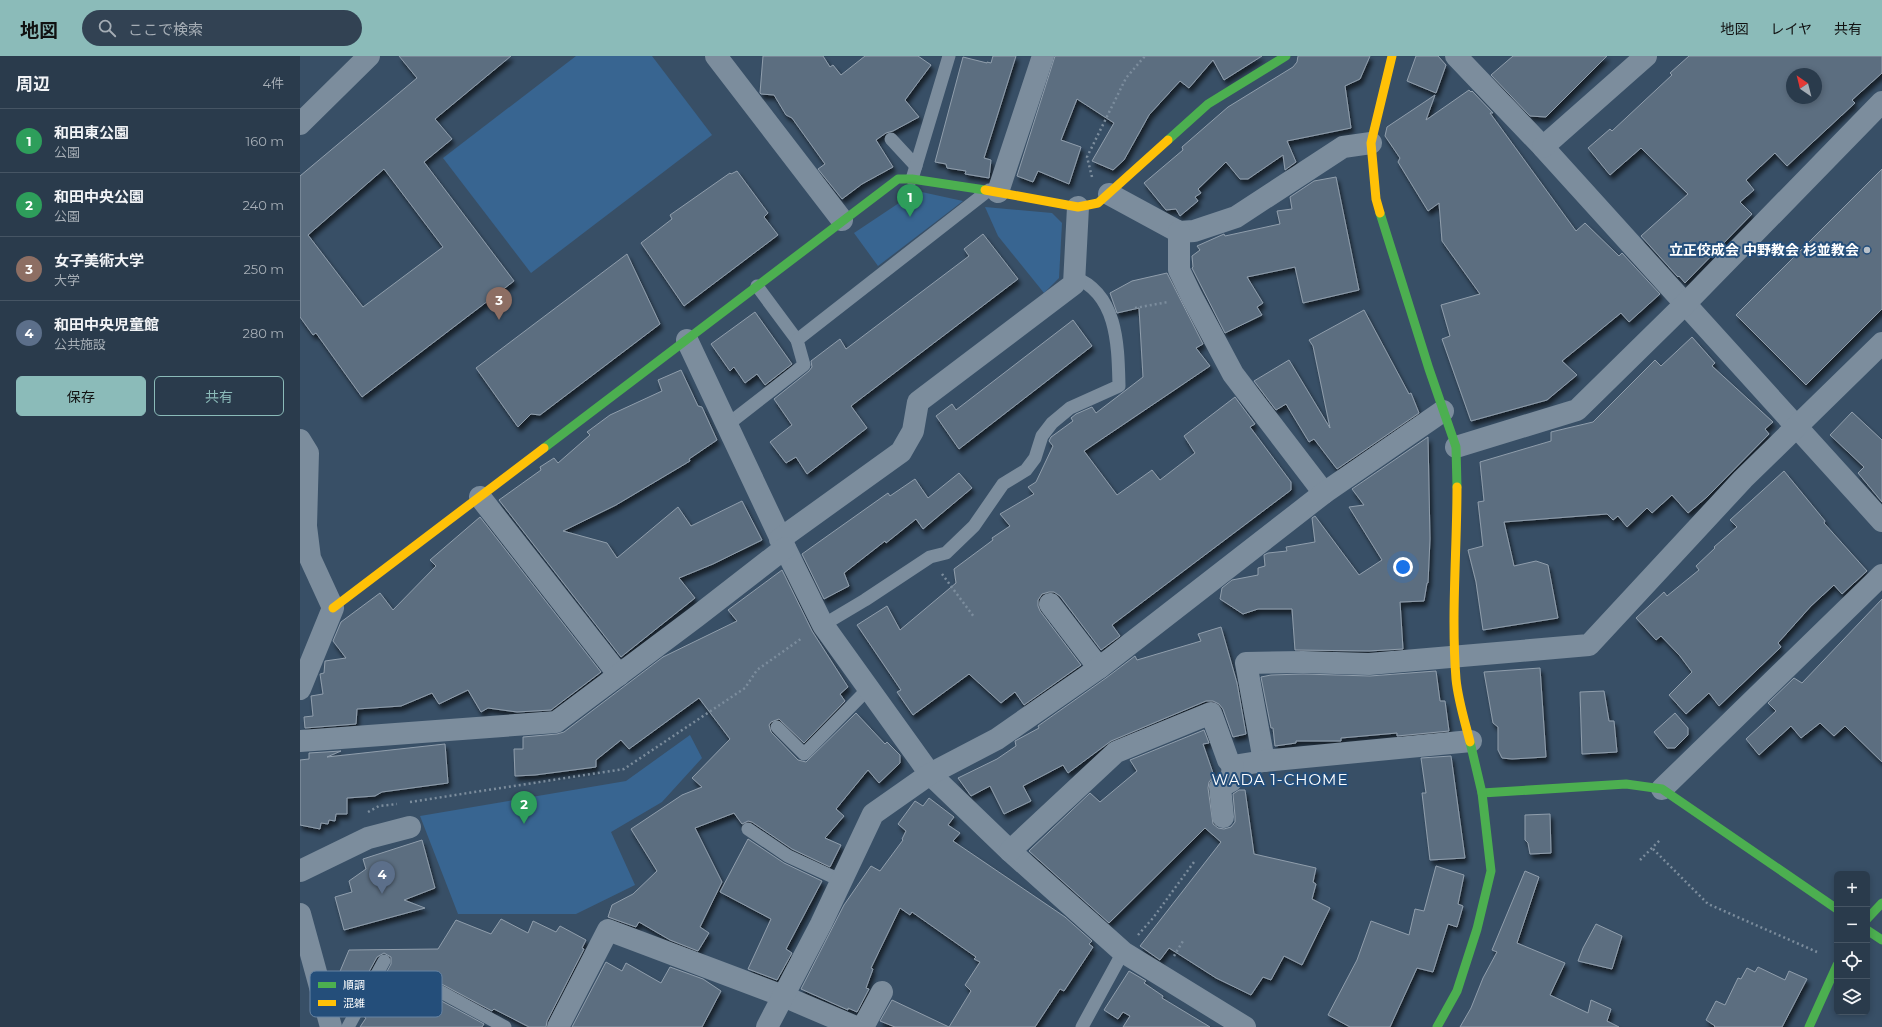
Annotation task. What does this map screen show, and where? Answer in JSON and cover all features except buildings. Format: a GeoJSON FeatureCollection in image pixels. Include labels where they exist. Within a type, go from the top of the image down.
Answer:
{"type":"FeatureCollection","features":[{"type":"Feature","properties":{"kind":"street"},"geometry":{"type":"LineString","coordinates":[[300,124],[369,56]]}},
{"type":"Feature","properties":{"kind":"street"},"geometry":{"type":"LineString","coordinates":[[716,56],[842,220]]}},
{"type":"Feature","properties":{"kind":"street"},"geometry":{"type":"LineString","coordinates":[[993,191],[1043,56]]}},
{"type":"Feature","properties":{"kind":"street"},"geometry":{"type":"LineString","coordinates":[[300,741],[556,722],[619,675],[782,544],[901,452],[913,431],[918,402],[1074,284],[1074,277],[1095,201],[1208,104],[1286,56]]}},
{"type":"Feature","properties":{"kind":"street"},"geometry":{"type":"LineString","coordinates":[[1392,56],[1371,143],[1376,200],[1443,411],[1456,447],[1457,519],[1453,595],[1456,681],[1471,740],[1482,793],[1490,871],[1477,929],[1457,991],[1437,1027]]}},
{"type":"Feature","properties":{"kind":"street"},"geometry":{"type":"LineString","coordinates":[[1456,56],[1544,147],[1685,304],[1798,426],[1882,521]]}},
{"type":"Feature","properties":{"kind":"street"},"geometry":{"type":"LineString","coordinates":[[1544,147],[1646,56]]}},
{"type":"Feature","properties":{"kind":"street"},"geometry":{"type":"LineString","coordinates":[[1456,447],[1577,410],[1685,304],[1882,102]]}},
{"type":"Feature","properties":{"kind":"street"},"geometry":{"type":"LineString","coordinates":[[300,689],[333,608],[898,178],[993,191],[1095,201],[1179,232],[1194,231],[1236,217],[1342,147],[1371,143]]}},
{"type":"Feature","properties":{"kind":"street"},"geometry":{"type":"LineString","coordinates":[[1179,232],[1180,270],[1192,297],[1233,374],[1324,493]]}},
{"type":"Feature","properties":{"kind":"street"},"geometry":{"type":"LineString","coordinates":[[687,340],[782,544],[823,625],[930,774],[1010,851],[1123,952],[1245,1027]]}},
{"type":"Feature","properties":{"kind":"street"},"geometry":{"type":"LineString","coordinates":[[1264,761],[1246,663],[1303,662],[1369,664],[1456,655],[1589,645],[1744,480],[1882,343]]}},
{"type":"Feature","properties":{"kind":"street"},"geometry":{"type":"LineString","coordinates":[[767,1027],[842,881],[873,814],[930,774],[996,739],[1099,668],[1324,493],[1443,411]]}},
{"type":"Feature","properties":{"kind":"street"},"geometry":{"type":"LineString","coordinates":[[303,451],[306,526],[310,558],[333,608]]}},
{"type":"Feature","properties":{"kind":"street"},"geometry":{"type":"LineString","coordinates":[[480,497],[619,675]]}},
{"type":"Feature","properties":{"kind":"street"},"geometry":{"type":"LineString","coordinates":[[1662,789],[1882,575]]}},
{"type":"Feature","properties":{"kind":"street"},"geometry":{"type":"LineString","coordinates":[[1050,604],[1099,668]]}},
{"type":"Feature","properties":{"kind":"street"},"geometry":{"type":"LineString","coordinates":[[1010,851],[1116,752],[1211,713],[1228,760],[1233,766],[1231,781],[1220,788],[1223,817]]}},
{"type":"Feature","properties":{"kind":"street"},"geometry":{"type":"LineString","coordinates":[[1233,766],[1264,761],[1471,740]]}},
{"type":"Feature","properties":{"kind":"street"},"geometry":{"type":"LineString","coordinates":[[1482,793],[1626,784],[1662,789],[1834,907]]}},
{"type":"Feature","properties":{"kind":"street"},"geometry":{"type":"LineString","coordinates":[[300,871],[368,838],[410,827]]}},
{"type":"Feature","properties":{"kind":"street"},"geometry":{"type":"LineString","coordinates":[[1870,916],[1882,904]]}},
{"type":"Feature","properties":{"kind":"street"},"geometry":{"type":"LineString","coordinates":[[300,914],[316,971]]}},
{"type":"Feature","properties":{"kind":"street"},"geometry":{"type":"LineString","coordinates":[[558,1027],[608,930],[783,996],[856,1027]]}},
{"type":"Feature","properties":{"kind":"street"},"geometry":{"type":"LineString","coordinates":[[1870,932],[1882,940]]}},
{"type":"Feature","properties":{"kind":"street"},"geometry":{"type":"LineString","coordinates":[[1809,1027],[1834,972]]}},
{"type":"Feature","properties":{"kind":"street"},"geometry":{"type":"LineString","coordinates":[[863,1027],[882,992]]}},
{"type":"Feature","properties":{"kind":"street"},"geometry":{"type":"LineString","coordinates":[[328,1017],[331,1027]]}},
{"type":"Feature","properties":{"kind":"lane"},"geometry":{"type":"LineString","coordinates":[[912,179],[949,56]]}},
{"type":"Feature","properties":{"kind":"lane"},"geometry":{"type":"LineString","coordinates":[[891,139],[916,166]]}},
{"type":"Feature","properties":{"kind":"lane"},"geometry":{"type":"LineString","coordinates":[[797,340],[993,191]]}},
{"type":"Feature","properties":{"kind":"lane"},"geometry":{"type":"LineString","coordinates":[[823,625],[865,600],[930,557],[946,554],[974,526],[1003,484],[1026,470],[1035,458],[1042,436],[1052,423],[1070,408],[1119,386],[1118,342],[1108,309],[1093,288],[1074,277]]}},
{"type":"Feature","properties":{"kind":"lane"},"geometry":{"type":"LineString","coordinates":[[727,425],[804,365],[797,340],[757,286]]}},
{"type":"Feature","properties":{"kind":"lane"},"geometry":{"type":"LineString","coordinates":[[777,726],[804,754],[868,689]]}},
{"type":"Feature","properties":{"kind":"lane"},"geometry":{"type":"LineString","coordinates":[[748,829],[788,856],[842,881]]}},
{"type":"Feature","properties":{"kind":"lane"},"geometry":{"type":"LineString","coordinates":[[1082,1027],[1123,952]]}},
{"type":"Feature","properties":{"kind":"lane"},"geometry":{"type":"LineString","coordinates":[[379,971],[384,961]]}},
{"type":"Feature","properties":{"kind":"lane"},"geometry":{"type":"LineString","coordinates":[[442,992],[505,1027]]}},
{"type":"Feature","properties":{"kind":"lane"},"geometry":{"type":"LineString","coordinates":[[348,1027],[353,1017]]}},
{"type":"Feature","properties":{"kind":"path"},"geometry":{"type":"LineString","coordinates":[[1095,201],[1087,157],[1126,78],[1145,56]]}},
{"type":"Feature","properties":{"kind":"path"},"geometry":{"type":"LineString","coordinates":[[1135,308],[1192,297]]}},
{"type":"Feature","properties":{"kind":"path"},"geometry":{"type":"LineString","coordinates":[[930,557],[974,617]]}},
{"type":"Feature","properties":{"kind":"path"},"geometry":{"type":"LineString","coordinates":[[409,802],[624,769],[745,688],[757,670],[814,628],[823,625]]}},
{"type":"Feature","properties":{"kind":"path"},"geometry":{"type":"LineString","coordinates":[[364,813],[379,806],[402,803]]}},
{"type":"Feature","properties":{"kind":"path"},"geometry":{"type":"LineString","coordinates":[[1640,860],[1653,849],[1661,839]]}},
{"type":"Feature","properties":{"kind":"path"},"geometry":{"type":"LineString","coordinates":[[1653,849],[1708,904],[1817,952]]}},
{"type":"Feature","properties":{"kind":"path"},"geometry":{"type":"LineString","coordinates":[[1123,952],[1153,918],[1194,862]]}},
{"type":"Feature","properties":{"kind":"shaded area"},"geometry":{"type":"Polygon","coordinates":[[[576,56],[652,56],[712,135],[531,273],[443,158],[576,56]]]}},
{"type":"Feature","properties":{"kind":"shaded area"},"geometry":{"type":"Polygon","coordinates":[[[917,191],[963,201],[878,266],[854,233],[917,191]]]}},
{"type":"Feature","properties":{"kind":"shaded area"},"geometry":{"type":"Polygon","coordinates":[[[985,207],[1052,213],[1062,223],[1059,278],[1044,293],[998,236],[985,207]]]}},
{"type":"Feature","properties":{"kind":"shaded area"},"geometry":{"type":"Polygon","coordinates":[[[690,735],[702,758],[662,802],[611,832],[635,885],[576,914],[458,914],[420,816],[626,781],[690,735]]]}},
{"type":"Feature","properties":{"kind":"traffic: fast"},"geometry":{"type":"LineString","coordinates":[[1168,140],[1208,104],[1286,56]]}},
{"type":"Feature","properties":{"kind":"traffic: fast"},"geometry":{"type":"LineString","coordinates":[[544,448],[898,179],[912,179],[985,190]]}},
{"type":"Feature","properties":{"kind":"traffic: fast"},"geometry":{"type":"LineString","coordinates":[[1380,213],[1429,369],[1456,447],[1457,487]]}},
{"type":"Feature","properties":{"kind":"traffic: fast"},"geometry":{"type":"LineString","coordinates":[[1437,1027],[1457,991],[1477,929],[1491,871],[1482,793],[1470,742]]}},
{"type":"Feature","properties":{"kind":"traffic: fast"},"geometry":{"type":"LineString","coordinates":[[1482,793],[1626,784],[1662,789],[1834,907]]}},
{"type":"Feature","properties":{"kind":"traffic: fast"},"geometry":{"type":"LineString","coordinates":[[1870,916],[1882,903]]}},
{"type":"Feature","properties":{"kind":"traffic: fast"},"geometry":{"type":"LineString","coordinates":[[1870,932],[1882,940]]}},
{"type":"Feature","properties":{"kind":"traffic: fast"},"geometry":{"type":"LineString","coordinates":[[1809,1027],[1834,972]]}},
{"type":"Feature","properties":{"kind":"traffic: slow"},"geometry":{"type":"LineString","coordinates":[[1380,213],[1376,199],[1371,143],[1392,56]]}},
{"type":"Feature","properties":{"kind":"traffic: slow"},"geometry":{"type":"LineString","coordinates":[[985,190],[1078,207],[1098,203],[1168,140]]}},
{"type":"Feature","properties":{"kind":"traffic: slow"},"geometry":{"type":"LineString","coordinates":[[333,608],[544,448]]}},
{"type":"Feature","properties":{"kind":"traffic: slow"},"geometry":{"type":"LineString","coordinates":[[1457,487],[1454,607],[1456,679],[1458,695],[1470,742]]}},
{"type":"Feature","properties":{"kind":"place","name":"和田東公園"},"geometry":{"type":"Point","coordinates":[910,217]}},
{"type":"Feature","properties":{"kind":"place","name":"立正佼成会 中野教会 杉並教会"},"geometry":{"type":"Point","coordinates":[1867,250]}},
{"type":"Feature","properties":{"kind":"place","name":"女子美術大学"},"geometry":{"type":"Point","coordinates":[499,320]}},
{"type":"Feature","properties":{"kind":"place","name":"和田中央公園"},"geometry":{"type":"Point","coordinates":[524,824]}},
{"type":"Feature","properties":{"kind":"place","name":"和田中央児童館"},"geometry":{"type":"Point","coordinates":[382,894]}},
{"type":"Feature","properties":{"kind":"district","name":"WADA 1-CHOME"},"geometry":{"type":"Point","coordinates":[1280,780]}}]}
